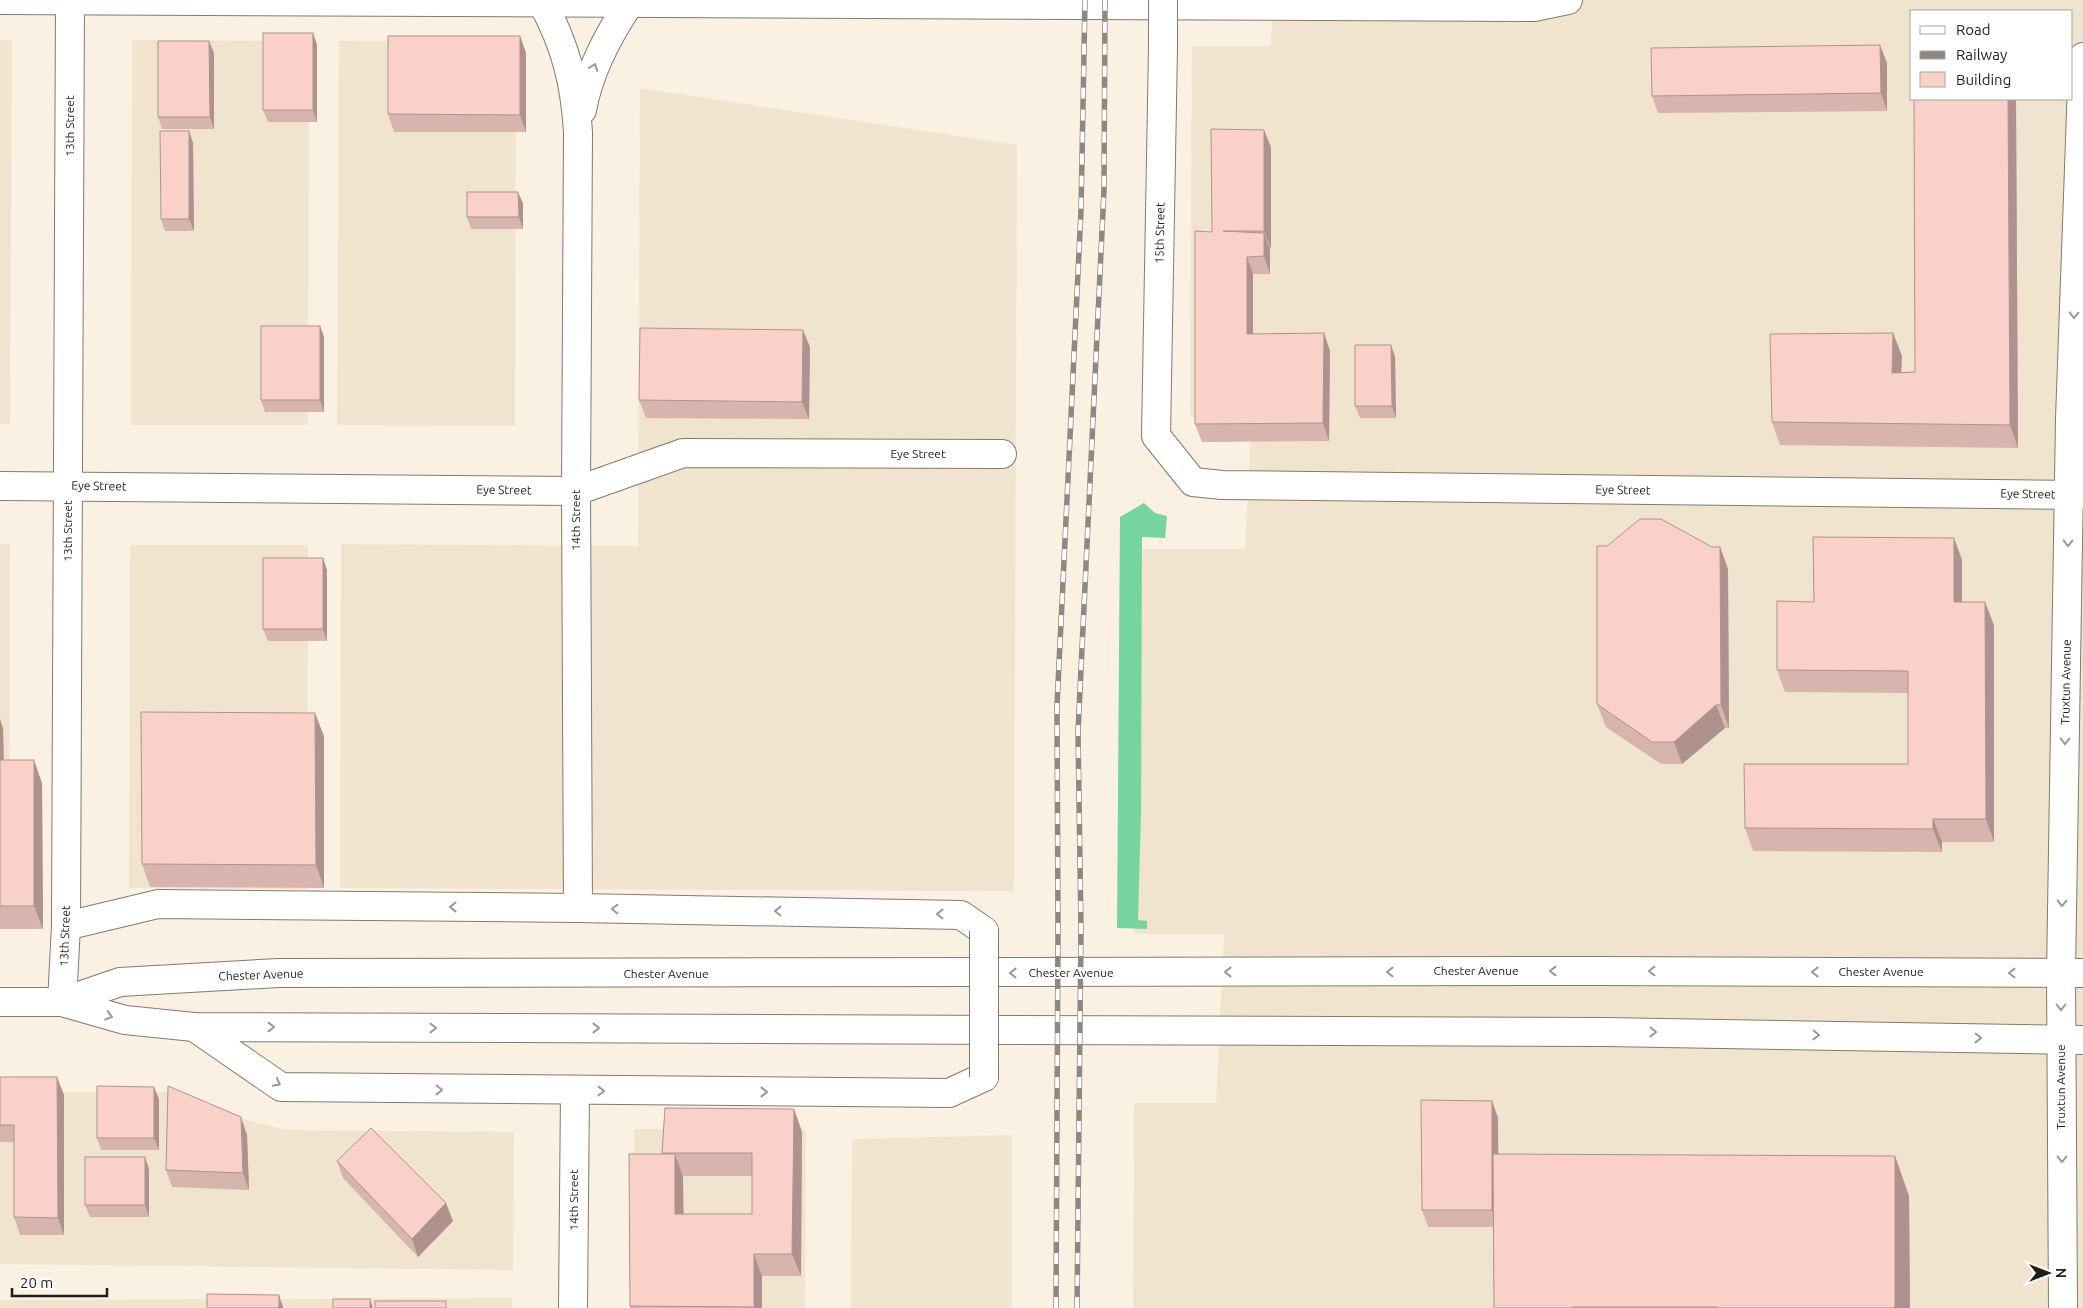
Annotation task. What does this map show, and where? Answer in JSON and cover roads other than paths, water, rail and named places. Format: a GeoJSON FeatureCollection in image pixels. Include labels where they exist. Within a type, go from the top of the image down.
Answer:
{"type":"FeatureCollection","features":[{"type":"Feature","properties":{"kind":"street"},"geometry":{"type":"LineString","coordinates":[[0,0],[543,4],[1534,7],[1568,0]]}},
{"type":"Feature","properties":{"kind":"street","name":"13th Street"},"geometry":{"type":"LineString","coordinates":[[62,1002],[66,926],[70,0]]}},
{"type":"Feature","properties":{"kind":"street","name":"15th Street"},"geometry":{"type":"LineString","coordinates":[[1163,0],[1156,436],[1174,459]]}},
{"type":"Feature","properties":{"kind":"street","name":"14th Street"},"geometry":{"type":"LineString","coordinates":[[543,4],[558,33],[569,65],[576,98],[578,132],[576,491],[578,908]]}},
{"type":"Feature","properties":{"kind":"street","name":"14th Street"},"geometry":{"type":"LineString","coordinates":[[578,132],[584,98],[594,65],[610,33],[629,4]]}},
{"type":"Feature","properties":{"kind":"street","name":"Truxtun Avenue"},"geometry":{"type":"LineString","coordinates":[[2063,1308],[2072,1040],[2076,494],[2083,57]]}},
{"type":"Feature","properties":{"kind":"street","name":"Eye Street"},"geometry":{"type":"LineString","coordinates":[[0,486],[576,491],[683,453],[1002,454]]}},
{"type":"Feature","properties":{"kind":"street","name":"Eye Street"},"geometry":{"type":"LineString","coordinates":[[1174,459],[1193,482],[1222,485],[2076,494]]}},
{"type":"Feature","properties":{"kind":"street"},"geometry":{"type":"LineString","coordinates":[[66,926],[158,904],[578,908],[961,915],[984,931],[984,1077],[949,1093],[281,1088],[194,1027]]}},
{"type":"Feature","properties":{"kind":"street","name":"Chester Avenue"},"geometry":{"type":"LineString","coordinates":[[62,1002],[120,982],[278,973],[1610,971],[2072,973]]}},
{"type":"Feature","properties":{"kind":"street","name":"Chester Avenue"},"geometry":{"type":"LineString","coordinates":[[0,1002],[62,1002],[125,1020],[194,1027],[1605,1032],[2072,1040]]}},
{"type":"Feature","properties":{"kind":"street","name":"14th Street"},"geometry":{"type":"LineString","coordinates":[[573,1308],[575,1091]]}},
{"type":"Feature","properties":{"kind":"railway"},"geometry":{"type":"LineString","coordinates":[[1056,1308],[1057,705],[1081,211],[1085,0]]}},
{"type":"Feature","properties":{"kind":"railway"},"geometry":{"type":"LineString","coordinates":[[1077,1308],[1081,929],[1078,732],[1104,190],[1105,0]]}}]}
